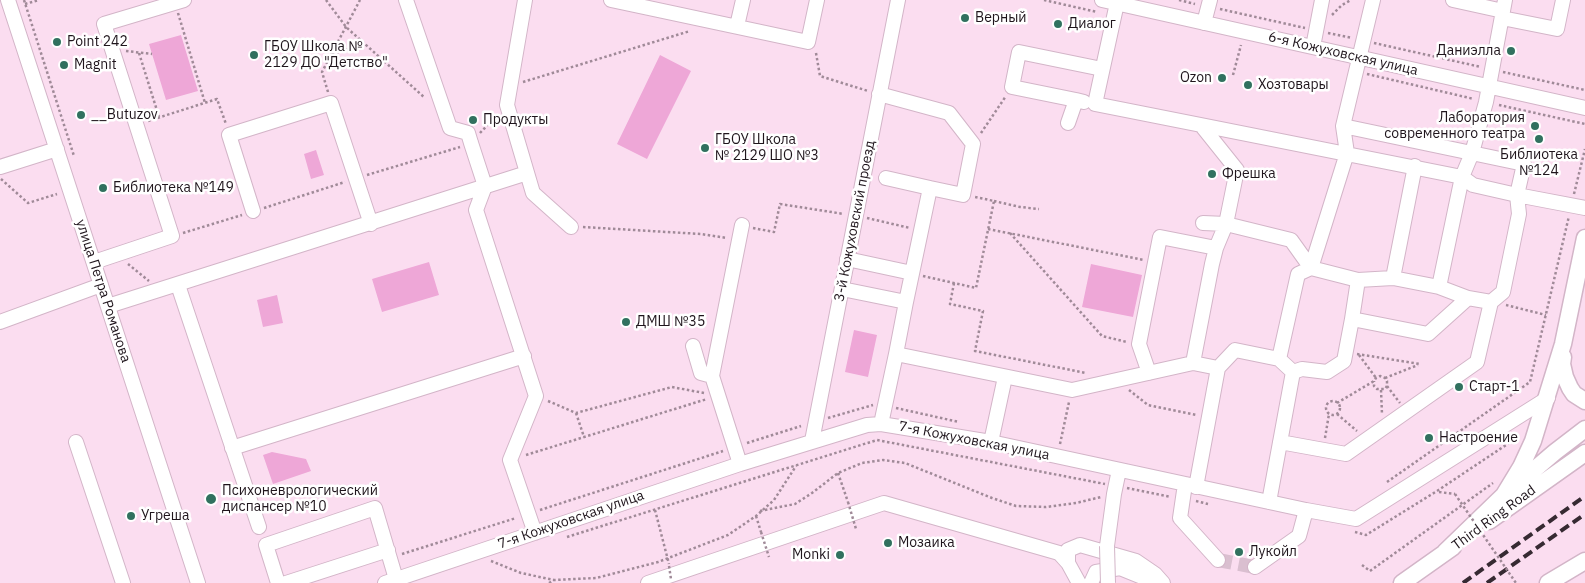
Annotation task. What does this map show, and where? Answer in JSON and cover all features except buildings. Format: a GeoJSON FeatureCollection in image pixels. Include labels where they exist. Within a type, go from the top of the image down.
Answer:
{"type":"FeatureCollection","features":[{"type":"Feature","properties":{"kind":"main road"},"geometry":{"type":"LineString","coordinates":[[1504,495],[1521,467],[1548,398],[1563,344],[1585,238]]}},
{"type":"Feature","properties":{"kind":"main road"},"geometry":{"type":"LineString","coordinates":[[1563,344],[1562,364],[1565,377],[1574,394],[1585,401]]}},
{"type":"Feature","properties":{"kind":"main road"},"geometry":{"type":"LineString","coordinates":[[1445,552],[1504,495],[1585,429]]}},
{"type":"Feature","properties":{"kind":"main road","name":"Third Ring Road"},"geometry":{"type":"LineString","coordinates":[[1402,583],[1585,452]]}},
{"type":"Feature","properties":{"kind":"main road"},"geometry":{"type":"LineString","coordinates":[[1548,583],[1585,561]]}},
{"type":"Feature","properties":{"kind":"street","name":"улица Петра Романова"},"geometry":{"type":"LineString","coordinates":[[8,0],[197,583]]}},
{"type":"Feature","properties":{"kind":"street"},"geometry":{"type":"LineString","coordinates":[[406,0],[450,128],[468,133],[485,186],[476,210],[536,396],[510,460],[535,532]]}},
{"type":"Feature","properties":{"kind":"street"},"geometry":{"type":"LineString","coordinates":[[525,0],[506,105],[534,193],[571,226]]}},
{"type":"Feature","properties":{"kind":"street"},"geometry":{"type":"LineString","coordinates":[[611,0],[808,42],[817,0]]}},
{"type":"Feature","properties":{"kind":"street"},"geometry":{"type":"LineString","coordinates":[[737,26],[743,0]]}},
{"type":"Feature","properties":{"kind":"street","name":"3-й Кожуховский проезд"},"geometry":{"type":"LineString","coordinates":[[812,441],[898,0]]}},
{"type":"Feature","properties":{"kind":"street","name":"6-я Кожуховская улица"},"geometry":{"type":"LineString","coordinates":[[1102,0],[1585,108]]}},
{"type":"Feature","properties":{"kind":"street"},"geometry":{"type":"LineString","coordinates":[[1313,47],[1322,0]]}},
{"type":"Feature","properties":{"kind":"street"},"geometry":{"type":"LineString","coordinates":[[1311,268],[1347,153],[1343,126],[1373,0]]}},
{"type":"Feature","properties":{"kind":"street"},"geometry":{"type":"LineString","coordinates":[[1453,0],[1503,10],[1557,29],[1563,0]]}},
{"type":"Feature","properties":{"kind":"street"},"geometry":{"type":"LineString","coordinates":[[94,262],[172,236],[104,24],[179,2]]}},
{"type":"Feature","properties":{"kind":"street"},"geometry":{"type":"LineString","coordinates":[[1095,104],[1117,3]]}},
{"type":"Feature","properties":{"kind":"street"},"geometry":{"type":"LineString","coordinates":[[1204,23],[1209,3]]}},
{"type":"Feature","properties":{"kind":"street"},"geometry":{"type":"LineString","coordinates":[[1439,287],[1462,176],[1472,153],[1503,10]]}},
{"type":"Feature","properties":{"kind":"street"},"geometry":{"type":"LineString","coordinates":[[1102,69],[1019,52],[1012,87],[1415,166],[1462,176],[1472,186],[1578,206]]}},
{"type":"Feature","properties":{"kind":"street"},"geometry":{"type":"LineString","coordinates":[[880,94],[949,113],[973,144],[964,194],[886,178]]}},
{"type":"Feature","properties":{"kind":"street"},"geometry":{"type":"LineString","coordinates":[[1068,122],[1076,100]]}},
{"type":"Feature","properties":{"kind":"street"},"geometry":{"type":"LineString","coordinates":[[253,211],[229,135],[331,102],[371,224]]}},
{"type":"Feature","properties":{"kind":"street"},"geometry":{"type":"LineString","coordinates":[[1193,363],[1216,248],[1226,224],[1237,170],[1200,125]]}},
{"type":"Feature","properties":{"kind":"street"},"geometry":{"type":"LineString","coordinates":[[1280,442],[1346,454],[1477,362],[1491,302],[1503,292],[1519,214],[1517,195],[1524,164],[1343,126]]}},
{"type":"Feature","properties":{"kind":"street"},"geometry":{"type":"LineString","coordinates":[[0,167],[57,149]]}},
{"type":"Feature","properties":{"kind":"street"},"geometry":{"type":"LineString","coordinates":[[1393,278],[1415,166]]}},
{"type":"Feature","properties":{"kind":"street"},"geometry":{"type":"LineString","coordinates":[[108,306],[527,173]]}},
{"type":"Feature","properties":{"kind":"street"},"geometry":{"type":"LineString","coordinates":[[881,424],[930,188]]}},
{"type":"Feature","properties":{"kind":"street"},"geometry":{"type":"LineString","coordinates":[[1203,223],[1226,224],[1291,240],[1311,268]]}},
{"type":"Feature","properties":{"kind":"street"},"geometry":{"type":"LineString","coordinates":[[740,464],[712,376],[742,225]]}},
{"type":"Feature","properties":{"kind":"street"},"geometry":{"type":"LineString","coordinates":[[1149,373],[1138,344],[1160,236],[1216,248]]}},
{"type":"Feature","properties":{"kind":"street"},"geometry":{"type":"LineString","coordinates":[[848,259],[912,273]]}},
{"type":"Feature","properties":{"kind":"street"},"geometry":{"type":"LineString","coordinates":[[1279,358],[1298,274],[1311,268],[1358,280],[1393,278],[1439,287],[1468,298],[1491,302]]}},
{"type":"Feature","properties":{"kind":"street"},"geometry":{"type":"LineString","coordinates":[[1293,372],[1302,369],[1327,372],[1344,361],[1358,280]]}},
{"type":"Feature","properties":{"kind":"street"},"geometry":{"type":"LineString","coordinates":[[0,322],[101,285]]}},
{"type":"Feature","properties":{"kind":"street"},"geometry":{"type":"LineString","coordinates":[[178,285],[259,527]]}},
{"type":"Feature","properties":{"kind":"street"},"geometry":{"type":"LineString","coordinates":[[842,289],[906,302]]}},
{"type":"Feature","properties":{"kind":"street"},"geometry":{"type":"LineString","coordinates":[[1352,319],[1428,334],[1468,298]]}},
{"type":"Feature","properties":{"kind":"street"},"geometry":{"type":"LineString","coordinates":[[692,346],[701,373],[712,376]]}},
{"type":"Feature","properties":{"kind":"street"},"geometry":{"type":"LineString","coordinates":[[1218,560],[1180,518],[1182,499],[1190,486],[1209,418],[1218,368],[1235,350],[1279,358],[1293,372]]}},
{"type":"Feature","properties":{"kind":"street"},"geometry":{"type":"LineString","coordinates":[[896,354],[1072,390],[1193,363],[1218,368]]}},
{"type":"Feature","properties":{"kind":"street"},"geometry":{"type":"LineString","coordinates":[[232,448],[524,356]]}},
{"type":"Feature","properties":{"kind":"street"},"geometry":{"type":"LineString","coordinates":[[1268,502],[1293,372]]}},
{"type":"Feature","properties":{"kind":"street"},"geometry":{"type":"LineString","coordinates":[[991,442],[1005,377]]}},
{"type":"Feature","properties":{"kind":"street","name":"7-я Кожуховская улица"},"geometry":{"type":"LineString","coordinates":[[391,581],[740,464],[868,425],[881,424],[991,442],[1190,486],[1356,519],[1548,398]]}},
{"type":"Feature","properties":{"kind":"street"},"geometry":{"type":"LineString","coordinates":[[76,442],[123,583]]}},
{"type":"Feature","properties":{"kind":"street"},"geometry":{"type":"LineString","coordinates":[[1108,583],[1107,546],[1119,470]]}},
{"type":"Feature","properties":{"kind":"street"},"geometry":{"type":"LineString","coordinates":[[648,583],[884,502],[1059,553],[1079,583]]}},
{"type":"Feature","properties":{"kind":"street"},"geometry":{"type":"LineString","coordinates":[[278,583],[266,544],[375,508],[389,554],[391,581]]}},
{"type":"Feature","properties":{"kind":"street"},"geometry":{"type":"LineString","coordinates":[[1255,567],[1299,536],[1306,510]]}},
{"type":"Feature","properties":{"kind":"street"},"geometry":{"type":"LineString","coordinates":[[1068,564],[1068,550],[1080,544],[1136,561],[1155,574],[1163,583]]}},
{"type":"Feature","properties":{"kind":"street"},"geometry":{"type":"LineString","coordinates":[[286,583],[389,554]]}},
{"type":"Feature","properties":{"kind":"street"},"geometry":{"type":"LineString","coordinates":[[1091,583],[1096,572],[1120,568],[1147,579],[1150,583]]}},
{"type":"Feature","properties":{"kind":"path"},"geometry":{"type":"LineString","coordinates":[[326,0],[346,27],[426,98]]}},
{"type":"Feature","properties":{"kind":"path"},"geometry":{"type":"LineString","coordinates":[[331,102],[322,72],[360,0]]}},
{"type":"Feature","properties":{"kind":"path"},"geometry":{"type":"LineString","coordinates":[[1179,0],[1209,3],[1363,41],[1585,90]]}},
{"type":"Feature","properties":{"kind":"path"},"geometry":{"type":"LineString","coordinates":[[179,2],[206,103]]}},
{"type":"Feature","properties":{"kind":"path"},"geometry":{"type":"LineString","coordinates":[[812,27],[820,76],[880,94]]}},
{"type":"Feature","properties":{"kind":"path"},"geometry":{"type":"LineString","coordinates":[[510,86],[689,31]]}},
{"type":"Feature","properties":{"kind":"path"},"geometry":{"type":"LineString","coordinates":[[332,54],[365,44]]}},
{"type":"Feature","properties":{"kind":"path"},"geometry":{"type":"LineString","coordinates":[[1233,75],[1241,45]]}},
{"type":"Feature","properties":{"kind":"path"},"geometry":{"type":"LineString","coordinates":[[112,50],[152,54]]}},
{"type":"Feature","properties":{"kind":"path"},"geometry":{"type":"LineString","coordinates":[[139,52],[159,117]]}},
{"type":"Feature","properties":{"kind":"path"},"geometry":{"type":"LineString","coordinates":[[973,144],[1012,87]]}},
{"type":"Feature","properties":{"kind":"path"},"geometry":{"type":"LineString","coordinates":[[136,124],[217,99],[229,135]]}},
{"type":"Feature","properties":{"kind":"path"},"geometry":{"type":"LineString","coordinates":[[172,236],[471,143],[506,105]]}},
{"type":"Feature","properties":{"kind":"path"},"geometry":{"type":"LineString","coordinates":[[1383,485],[1530,382],[1546,315],[1578,206],[1585,149]]}},
{"type":"Feature","properties":{"kind":"path"},"geometry":{"type":"LineString","coordinates":[[0,178],[28,203],[57,194]]}},
{"type":"Feature","properties":{"kind":"path"},"geometry":{"type":"LineString","coordinates":[[964,194],[1020,207],[1039,209]]}},
{"type":"Feature","properties":{"kind":"path"},"geometry":{"type":"LineString","coordinates":[[912,273],[976,288],[994,201]]}},
{"type":"Feature","properties":{"kind":"path"},"geometry":{"type":"LineString","coordinates":[[742,225],[774,232],[780,204],[856,216],[921,230]]}},
{"type":"Feature","properties":{"kind":"path"},"geometry":{"type":"LineString","coordinates":[[571,226],[701,234],[739,240]]}},
{"type":"Feature","properties":{"kind":"path"},"geometry":{"type":"LineString","coordinates":[[988,229],[1155,262]]}},
{"type":"Feature","properties":{"kind":"path"},"geometry":{"type":"LineString","coordinates":[[1010,233],[1102,336],[1138,344]]}},
{"type":"Feature","properties":{"kind":"path"},"geometry":{"type":"LineString","coordinates":[[117,255],[160,290]]}},
{"type":"Feature","properties":{"kind":"path"},"geometry":{"type":"LineString","coordinates":[[954,283],[950,304],[983,311],[975,351],[1090,374]]}},
{"type":"Feature","properties":{"kind":"path"},"geometry":{"type":"LineString","coordinates":[[1491,302],[1546,315]]}},
{"type":"Feature","properties":{"kind":"path"},"geometry":{"type":"LineString","coordinates":[[1323,450],[1329,414],[1326,411],[1328,403],[1337,403],[1380,376],[1385,378],[1420,364],[1358,354],[1376,378]]}},
{"type":"Feature","properties":{"kind":"path"},"geometry":{"type":"LineString","coordinates":[[1385,378],[1387,386],[1407,412]]}},
{"type":"Feature","properties":{"kind":"path"},"geometry":{"type":"LineString","coordinates":[[1117,380],[1148,405],[1209,418]]}},
{"type":"Feature","properties":{"kind":"path"},"geometry":{"type":"LineString","coordinates":[[1374,381],[1374,386],[1381,390]]}},
{"type":"Feature","properties":{"kind":"path"},"geometry":{"type":"LineString","coordinates":[[1381,390],[1387,386]]}},
{"type":"Feature","properties":{"kind":"path"},"geometry":{"type":"LineString","coordinates":[[536,396],[576,413],[672,387],[718,396]]}},
{"type":"Feature","properties":{"kind":"path"},"geometry":{"type":"LineString","coordinates":[[1066,445],[1060,444],[1072,390]]}},
{"type":"Feature","properties":{"kind":"path"},"geometry":{"type":"LineString","coordinates":[[1381,390],[1383,428]]}},
{"type":"Feature","properties":{"kind":"path"},"geometry":{"type":"LineString","coordinates":[[510,460],[718,396]]}},
{"type":"Feature","properties":{"kind":"path"},"geometry":{"type":"LineString","coordinates":[[1337,403],[1339,407],[1337,414]]}},
{"type":"Feature","properties":{"kind":"path"},"geometry":{"type":"LineString","coordinates":[[389,554],[528,514],[816,421],[876,404],[966,424]]}},
{"type":"Feature","properties":{"kind":"path"},"geometry":{"type":"LineString","coordinates":[[576,413],[584,437]]}},
{"type":"Feature","properties":{"kind":"path"},"geometry":{"type":"LineString","coordinates":[[1329,414],[1337,414],[1367,440]]}},
{"type":"Feature","properties":{"kind":"path"},"geometry":{"type":"LineString","coordinates":[[1348,531],[1366,535],[1524,434],[1520,442]]}},
{"type":"Feature","properties":{"kind":"path"},"geometry":{"type":"LineString","coordinates":[[564,538],[876,440],[1210,504]]}},
{"type":"Feature","properties":{"kind":"path"},"geometry":{"type":"LineString","coordinates":[[760,512],[795,504],[838,473],[862,462],[883,460],[905,463],[1016,506],[1046,507],[1076,503]]}},
{"type":"Feature","properties":{"kind":"path"},"geometry":{"type":"LineString","coordinates":[[500,558],[491,561],[521,573],[554,580],[596,578],[658,562],[728,536],[756,516],[774,500],[797,465]]}},
{"type":"Feature","properties":{"kind":"path"},"geometry":{"type":"LineString","coordinates":[[838,473],[856,529]]}},
{"type":"Feature","properties":{"kind":"path"},"geometry":{"type":"LineString","coordinates":[[1362,565],[1370,572],[1489,488],[1496,480]]}},
{"type":"Feature","properties":{"kind":"path"},"geometry":{"type":"LineString","coordinates":[[1437,491],[1455,494],[1516,583]]}},
{"type":"Feature","properties":{"kind":"path"},"geometry":{"type":"LineString","coordinates":[[654,510],[671,579]]}},
{"type":"Feature","properties":{"kind":"path"},"geometry":{"type":"LineString","coordinates":[[756,516],[768,557]]}},
{"type":"Feature","properties":{"kind":"path"},"geometry":{"type":"LineString","coordinates":[[575,579],[576,583]]}},
{"type":"Feature","properties":{"kind":"path"},"geometry":{"type":"LineString","coordinates":[[549,583],[554,580]]}},
{"type":"Feature","properties":{"kind":"shaded area"},"geometry":{"type":"Polygon","coordinates":[[[181,35],[198,91],[166,100],[149,44],[181,35]]]}},
{"type":"Feature","properties":{"kind":"shaded area"},"geometry":{"type":"Polygon","coordinates":[[[660,55],[691,71],[647,159],[617,144],[660,55]]]}},
{"type":"Feature","properties":{"kind":"shaded area"},"geometry":{"type":"Polygon","coordinates":[[[316,150],[324,175],[311,179],[304,154],[316,150]]]}},
{"type":"Feature","properties":{"kind":"shaded area"},"geometry":{"type":"Polygon","coordinates":[[[429,262],[439,295],[382,312],[372,279],[429,262]]]}},
{"type":"Feature","properties":{"kind":"shaded area"},"geometry":{"type":"Polygon","coordinates":[[[1091,264],[1142,275],[1133,317],[1082,307],[1091,264]]]}},
{"type":"Feature","properties":{"kind":"shaded area"},"geometry":{"type":"Polygon","coordinates":[[[277,295],[283,323],[263,327],[257,300],[277,295]]]}},
{"type":"Feature","properties":{"kind":"shaded area"},"geometry":{"type":"Polygon","coordinates":[[[854,330],[877,335],[868,377],[845,372],[854,330]]]}},
{"type":"Feature","properties":{"kind":"shaded area"},"geometry":{"type":"Polygon","coordinates":[[[272,452],[306,459],[311,471],[273,484],[263,455],[272,452]]]}},
{"type":"Feature","properties":{"kind":"tunnel"},"geometry":{"type":"LineString","coordinates":[[1218,560],[1255,567]]}},
{"type":"Feature","properties":{"kind":"railway"},"geometry":{"type":"LineString","coordinates":[[1463,583],[1585,496]]}},
{"type":"Feature","properties":{"kind":"railway"},"geometry":{"type":"LineString","coordinates":[[1487,583],[1585,514]]}},
{"type":"Feature","properties":{"kind":"place","name":"Верный"},"geometry":{"type":"Point","coordinates":[965,18]}},
{"type":"Feature","properties":{"kind":"place","name":"Диалог"},"geometry":{"type":"Point","coordinates":[1058,24]}},
{"type":"Feature","properties":{"kind":"place","name":"Point 242"},"geometry":{"type":"Point","coordinates":[57,42]}},
{"type":"Feature","properties":{"kind":"place","name":"Даниэлла"},"geometry":{"type":"Point","coordinates":[1511,51]}},
{"type":"Feature","properties":{"kind":"place","name":"ГБОУ Школа № 2129 ДО \"Детство\""},"geometry":{"type":"Point","coordinates":[254,55]}},
{"type":"Feature","properties":{"kind":"place","name":"Magnit"},"geometry":{"type":"Point","coordinates":[64,65]}},
{"type":"Feature","properties":{"kind":"place","name":"Ozon"},"geometry":{"type":"Point","coordinates":[1222,78]}},
{"type":"Feature","properties":{"kind":"place","name":"Хозтовары"},"geometry":{"type":"Point","coordinates":[1248,85]}},
{"type":"Feature","properties":{"kind":"place","name":"__Butuzov"},"geometry":{"type":"Point","coordinates":[81,115]}},
{"type":"Feature","properties":{"kind":"place","name":"Продукты"},"geometry":{"type":"Point","coordinates":[473,120]}},
{"type":"Feature","properties":{"kind":"place","name":"Лаборатория современного театра"},"geometry":{"type":"Point","coordinates":[1535,126]}},
{"type":"Feature","properties":{"kind":"place","name":"Библиотека №124"},"geometry":{"type":"Point","coordinates":[1539,139]}},
{"type":"Feature","properties":{"kind":"place","name":"ГБОУ Школа № 2129 ШО №3"},"geometry":{"type":"Point","coordinates":[705,148]}},
{"type":"Feature","properties":{"kind":"place","name":"Фрешка"},"geometry":{"type":"Point","coordinates":[1212,174]}},
{"type":"Feature","properties":{"kind":"place","name":"Библиотека №149"},"geometry":{"type":"Point","coordinates":[103,188]}},
{"type":"Feature","properties":{"kind":"place","name":"ДМШ №35"},"geometry":{"type":"Point","coordinates":[626,322]}},
{"type":"Feature","properties":{"kind":"place","name":"Старт-1"},"geometry":{"type":"Point","coordinates":[1459,387]}},
{"type":"Feature","properties":{"kind":"place","name":"Настроение"},"geometry":{"type":"Point","coordinates":[1429,438]}},
{"type":"Feature","properties":{"kind":"place","name":"Психоневрологический диспансер №10"},"geometry":{"type":"Point","coordinates":[211,499]}},
{"type":"Feature","properties":{"kind":"place","name":"Угреша"},"geometry":{"type":"Point","coordinates":[131,516]}},
{"type":"Feature","properties":{"kind":"place","name":"Мозаика"},"geometry":{"type":"Point","coordinates":[888,543]}},
{"type":"Feature","properties":{"kind":"place","name":"Лукойл"},"geometry":{"type":"Point","coordinates":[1239,552]}},
{"type":"Feature","properties":{"kind":"place","name":"Monki"},"geometry":{"type":"Point","coordinates":[840,555]}}]}
